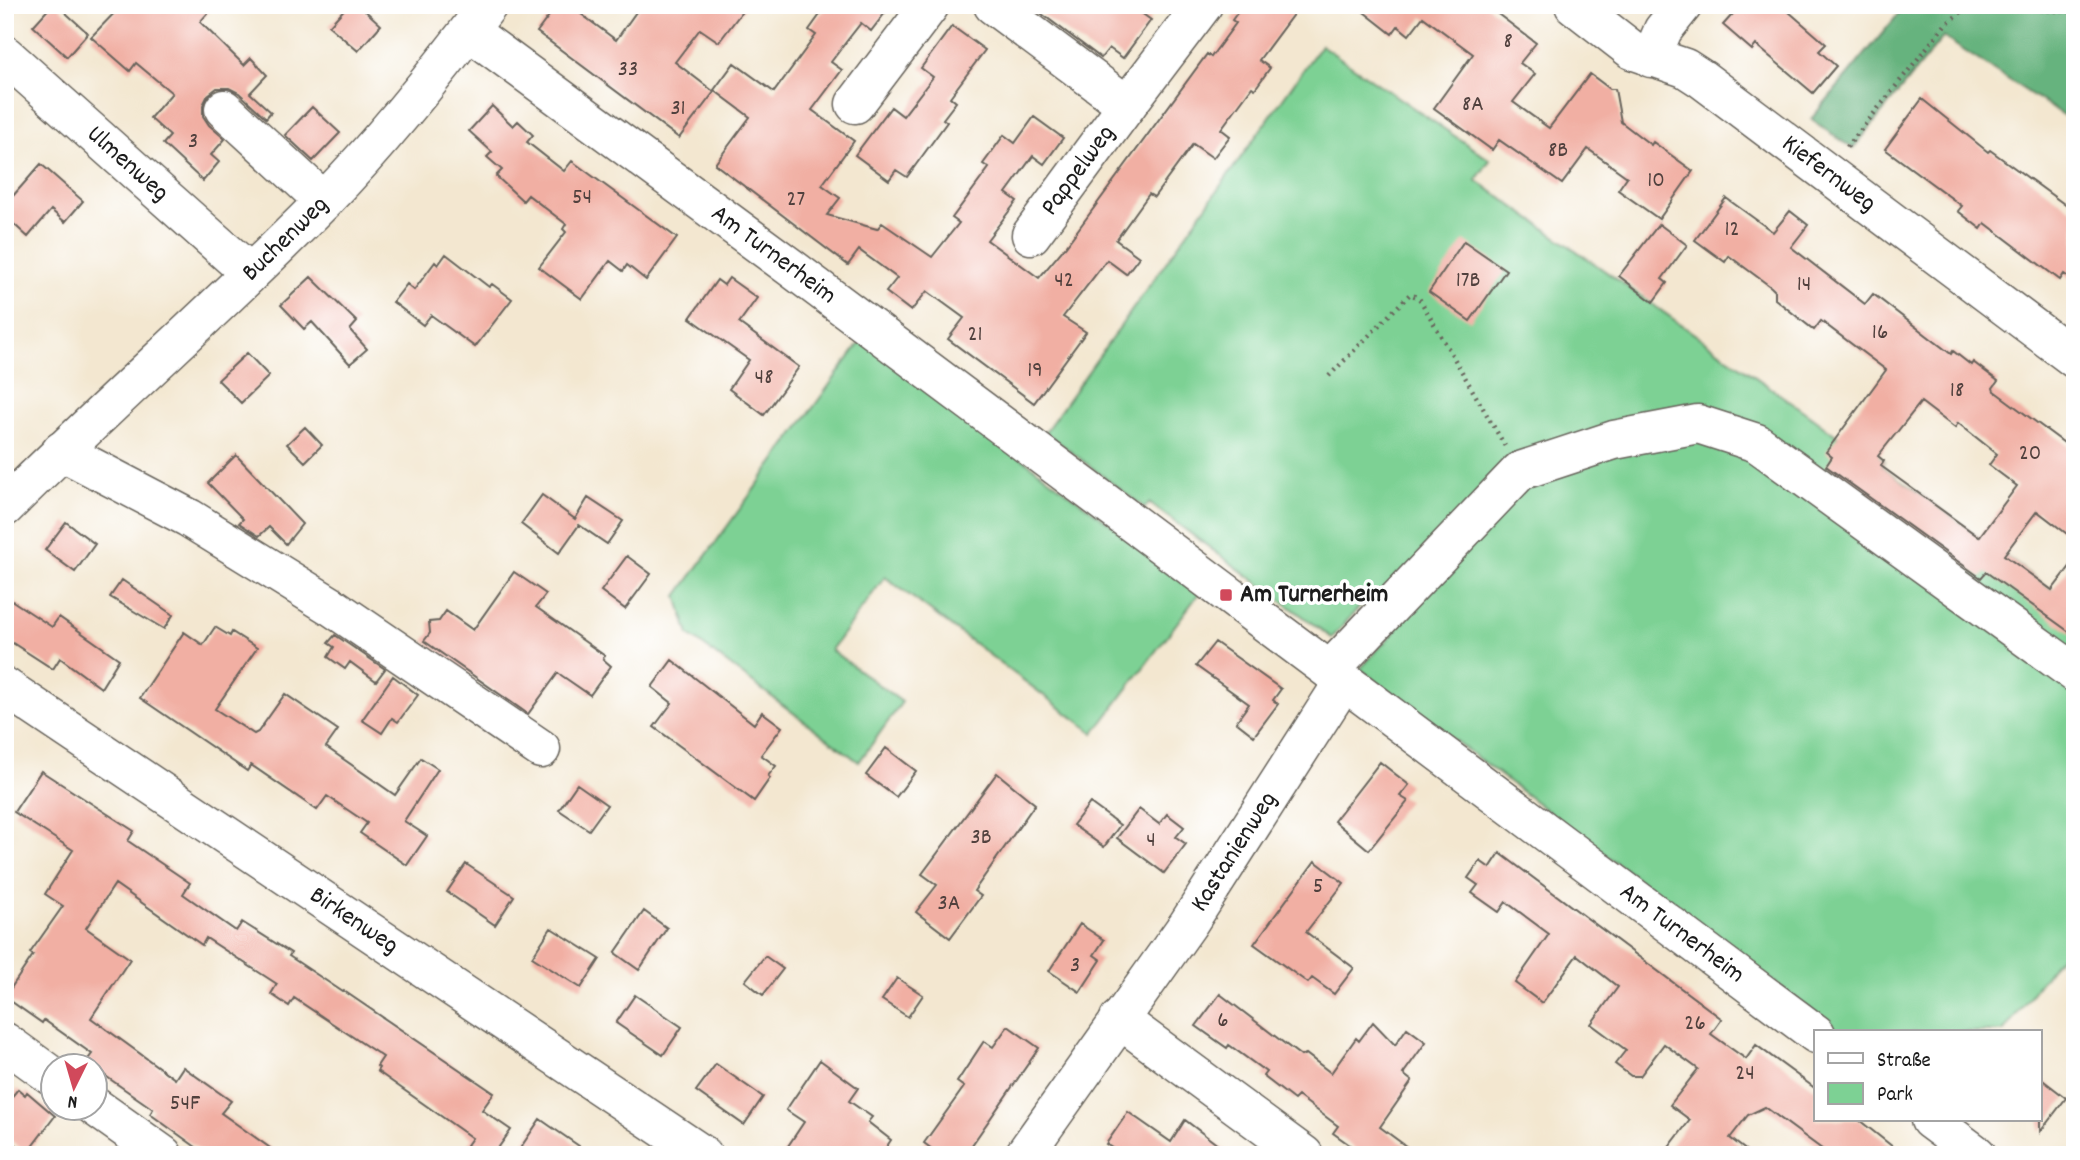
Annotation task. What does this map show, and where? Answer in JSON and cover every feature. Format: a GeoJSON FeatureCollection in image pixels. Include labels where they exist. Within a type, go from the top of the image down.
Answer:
{"type":"FeatureCollection","features":[{"type":"Feature","properties":{"kind":"street"},"geometry":{"type":"LineString","coordinates":[[855,104],[930,5]]}},
{"type":"Feature","properties":{"kind":"street","name":"Pappelweg"},"geometry":{"type":"LineString","coordinates":[[993,5],[1127,105]]}},
{"type":"Feature","properties":{"kind":"street","name":"Pappelweg"},"geometry":{"type":"LineString","coordinates":[[1031,235],[1203,5]]}},
{"type":"Feature","properties":{"kind":"street","name":"Kiefernweg"},"geometry":{"type":"LineString","coordinates":[[1574,5],[1632,50],[1685,68],[1702,79],[2075,359]]}},
{"type":"Feature","properties":{"kind":"street"},"geometry":{"type":"LineString","coordinates":[[1651,58],[1662,30],[1683,5]]}},
{"type":"Feature","properties":{"kind":"street","name":"Buchenweg"},"geometry":{"type":"LineString","coordinates":[[5,507],[324,201],[375,146],[479,18]]}},
{"type":"Feature","properties":{"kind":"street","name":"Am Turnerheim"},"geometry":{"type":"LineString","coordinates":[[479,18],[1337,676],[1814,1033]]}},
{"type":"Feature","properties":{"kind":"street","name":"Ulmenweg"},"geometry":{"type":"LineString","coordinates":[[5,55],[250,273]]}},
{"type":"Feature","properties":{"kind":"street"},"geometry":{"type":"LineString","coordinates":[[225,109],[324,201]]}},
{"type":"Feature","properties":{"kind":"street"},"geometry":{"type":"LineString","coordinates":[[1520,471],[1614,440],[1698,424],[1757,443],[2075,673]]}},
{"type":"Feature","properties":{"kind":"street"},"geometry":{"type":"LineString","coordinates":[[61,451],[189,518],[331,606],[541,750]]}},
{"type":"Feature","properties":{"kind":"street","name":"Kastanienweg"},"geometry":{"type":"LineString","coordinates":[[1024,1155],[1188,924],[1337,676],[1520,471]]}},
{"type":"Feature","properties":{"kind":"street","name":"Birkenweg"},"geometry":{"type":"LineString","coordinates":[[5,687],[703,1155]]}},
{"type":"Feature","properties":{"kind":"street"},"geometry":{"type":"LineString","coordinates":[[1119,1019],[1304,1155]]}},
{"type":"Feature","properties":{"kind":"street"},"geometry":{"type":"LineString","coordinates":[[5,1042],[38,1066]]}},
{"type":"Feature","properties":{"kind":"street"},"geometry":{"type":"LineString","coordinates":[[108,1116],[163,1155]]}},
{"type":"Feature","properties":{"kind":"street"},"geometry":{"type":"LineString","coordinates":[[1933,1122],[1977,1155]]}},
{"type":"Feature","properties":{"kind":"path"},"geometry":{"type":"LineString","coordinates":[[1827,172],[1945,25],[1969,6],[2075,12]]}},
{"type":"Feature","properties":{"kind":"path"},"geometry":{"type":"LineString","coordinates":[[1329,376],[1410,294],[1419,299],[1520,471]]}},
{"type":"Feature","properties":{"kind":"green space"},"geometry":{"type":"Polygon","coordinates":[[[1906,5],[2075,5],[2075,123],[1943,37],[1853,149],[1811,119],[1906,5]]]}},
{"type":"Feature","properties":{"kind":"green space"},"geometry":{"type":"Polygon","coordinates":[[[1321,45],[1490,160],[1476,180],[1861,454],[1867,448],[1884,461],[1881,466],[2075,607],[2075,936],[2004,1030],[1837,1030],[1360,669],[1396,630],[1361,605],[1332,638],[1149,503],[1145,508],[1045,432],[1321,45]]]}},
{"type":"Feature","properties":{"kind":"green space"},"geometry":{"type":"Polygon","coordinates":[[[862,340],[1201,591],[1094,733],[885,577],[831,650],[902,702],[859,762],[689,635],[677,596],[862,340]]]}},
{"type":"Feature","properties":{"kind":"building"},"geometry":{"type":"Polygon","coordinates":[[[52,5],[57,5],[88,33],[67,57],[33,26],[52,5]]]}},
{"type":"Feature","properties":{"kind":"building"},"geometry":{"type":"Polygon","coordinates":[[[122,5],[215,5],[200,22],[244,65],[251,58],[267,75],[250,93],[271,112],[266,118],[239,93],[229,88],[217,88],[208,95],[203,105],[203,116],[225,139],[211,155],[219,162],[203,181],[163,144],[170,136],[150,118],[172,93],[136,63],[130,71],[91,37],[122,5]]]}},
{"type":"Feature","properties":{"kind":"building"},"geometry":{"type":"Polygon","coordinates":[[[348,5],[359,5],[381,25],[358,51],[329,26],[348,5]]]}},
{"type":"Feature","properties":{"kind":"building"},"geometry":{"type":"Polygon","coordinates":[[[557,5],[569,5],[616,40],[641,5],[747,5],[719,42],[700,29],[675,62],[714,92],[679,138],[537,32],[557,5]]]}},
{"type":"Feature","properties":{"kind":"building"},"geometry":{"type":"Polygon","coordinates":[[[827,5],[891,5],[871,31],[861,23],[846,42],[831,62],[842,70],[812,110],[854,141],[822,185],[840,198],[827,215],[877,229],[882,223],[932,257],[959,223],[952,218],[989,168],[983,164],[1004,135],[1015,143],[1034,117],[1063,138],[1044,164],[1033,156],[1006,193],[1017,201],[987,240],[1039,278],[1066,246],[1207,54],[1211,57],[1236,23],[1232,20],[1243,5],[1300,5],[1259,60],[1270,68],[1255,89],[1252,87],[1221,129],[1230,136],[1213,158],[1193,144],[1154,197],[1149,194],[1116,240],[1139,257],[1126,274],[1107,260],[1063,317],[1086,332],[1034,403],[948,339],[964,318],[927,291],[911,311],[886,292],[897,278],[859,250],[848,265],[715,164],[750,117],[714,90],[734,63],[774,92],[816,35],[809,30],[827,5]]]}},
{"type":"Feature","properties":{"kind":"building"},"geometry":{"type":"Polygon","coordinates":[[[1030,5],[1130,5],[1151,20],[1123,58],[1109,48],[1101,58],[1030,5]]]}},
{"type":"Feature","properties":{"kind":"building"},"geometry":{"type":"Polygon","coordinates":[[[1355,5],[1486,5],[1536,43],[1520,63],[1535,74],[1513,102],[1549,128],[1590,74],[1610,89],[1615,89],[1621,122],[1651,145],[1653,142],[1693,171],[1659,219],[1618,190],[1627,177],[1588,149],[1562,184],[1499,140],[1492,150],[1434,108],[1473,54],[1423,17],[1409,35],[1398,26],[1392,34],[1355,5]]]}},
{"type":"Feature","properties":{"kind":"building"},"geometry":{"type":"Polygon","coordinates":[[[1741,5],[1781,5],[1826,44],[1819,51],[1836,66],[1813,93],[1756,45],[1752,50],[1723,25],[1741,5]]]}},
{"type":"Feature","properties":{"kind":"building"},"geometry":{"type":"Polygon","coordinates":[[[952,26],[985,50],[950,97],[956,102],[943,119],[947,122],[907,177],[896,170],[889,180],[855,155],[891,107],[903,116],[933,77],[921,68],[952,26]]]}},
{"type":"Feature","properties":{"kind":"building"},"geometry":{"type":"Polygon","coordinates":[[[1922,99],[1988,152],[1990,150],[2075,212],[2075,282],[2064,274],[2060,280],[1985,223],[1981,229],[1958,211],[1962,206],[1885,149],[1922,99]]]}},
{"type":"Feature","properties":{"kind":"building"},"geometry":{"type":"Polygon","coordinates":[[[492,106],[513,126],[518,121],[533,135],[527,142],[564,171],[572,161],[677,238],[646,280],[627,265],[623,271],[610,261],[582,299],[539,267],[566,232],[563,229],[566,224],[528,195],[523,201],[496,176],[502,170],[487,157],[492,152],[469,131],[492,106]]]}},
{"type":"Feature","properties":{"kind":"building"},"geometry":{"type":"Polygon","coordinates":[[[312,107],[340,133],[313,161],[285,135],[312,107]]]}},
{"type":"Feature","properties":{"kind":"building"},"geometry":{"type":"Polygon","coordinates":[[[41,164],[83,201],[65,222],[51,210],[28,237],[5,216],[5,205],[41,164]]]}},
{"type":"Feature","properties":{"kind":"building"},"geometry":{"type":"Polygon","coordinates":[[[1726,198],[1773,232],[1790,211],[1808,225],[1791,247],[1865,304],[1873,294],[1951,354],[1953,351],[1971,365],[1973,362],[1998,381],[1994,391],[2075,451],[2075,540],[2037,511],[2004,555],[2052,590],[2075,560],[2075,636],[1986,572],[1981,578],[1826,466],[1832,457],[1826,452],[1886,370],[1821,321],[1814,330],[1775,299],[1775,291],[1771,287],[1729,256],[1725,262],[1695,240],[1726,198]],[[1921,402],[1878,456],[1884,461],[1881,466],[1979,537],[2017,486],[1989,465],[1997,454],[1958,423],[1955,428],[1921,402]]]}},
{"type":"Feature","properties":{"kind":"building"},"geometry":{"type":"Polygon","coordinates":[[[1659,224],[1687,245],[1662,279],[1667,283],[1653,302],[1619,276],[1659,224]]]}},
{"type":"Feature","properties":{"kind":"building"},"geometry":{"type":"Polygon","coordinates":[[[1464,241],[1506,270],[1470,321],[1429,292],[1464,241]]]}},
{"type":"Feature","properties":{"kind":"building"},"geometry":{"type":"Polygon","coordinates":[[[446,254],[489,287],[492,284],[512,299],[475,347],[431,315],[423,325],[393,302],[407,284],[414,290],[435,262],[438,265],[446,254]]]}},
{"type":"Feature","properties":{"kind":"building"},"geometry":{"type":"Polygon","coordinates":[[[311,277],[357,322],[350,330],[367,349],[350,364],[312,322],[304,329],[281,305],[311,277]]]}},
{"type":"Feature","properties":{"kind":"building"},"geometry":{"type":"Polygon","coordinates":[[[729,278],[757,298],[739,323],[799,367],[764,415],[729,389],[749,360],[690,318],[717,280],[724,285],[729,278]]]}},
{"type":"Feature","properties":{"kind":"building"},"geometry":{"type":"Polygon","coordinates":[[[247,353],[269,376],[241,403],[218,380],[247,353]]]}},
{"type":"Feature","properties":{"kind":"building"},"geometry":{"type":"Polygon","coordinates":[[[305,427],[322,445],[305,462],[287,444],[305,427]]]}},
{"type":"Feature","properties":{"kind":"building"},"geometry":{"type":"Polygon","coordinates":[[[236,455],[302,524],[286,544],[269,527],[259,536],[239,523],[243,519],[208,483],[236,455]]]}},
{"type":"Feature","properties":{"kind":"building"},"geometry":{"type":"Polygon","coordinates":[[[542,495],[575,519],[588,498],[623,521],[607,544],[579,525],[559,553],[521,524],[542,495]]]}},
{"type":"Feature","properties":{"kind":"building"},"geometry":{"type":"Polygon","coordinates":[[[66,522],[95,544],[75,572],[45,550],[66,522]]]}},
{"type":"Feature","properties":{"kind":"building"},"geometry":{"type":"Polygon","coordinates":[[[627,556],[651,574],[625,609],[601,591],[627,556]]]}},
{"type":"Feature","properties":{"kind":"building"},"geometry":{"type":"Polygon","coordinates":[[[514,572],[546,594],[536,607],[605,656],[603,659],[611,666],[590,695],[558,673],[528,714],[424,641],[430,633],[429,622],[439,621],[446,611],[473,630],[514,572]]]}},
{"type":"Feature","properties":{"kind":"building"},"geometry":{"type":"Polygon","coordinates":[[[122,580],[173,615],[164,629],[110,597],[122,580]]]}},
{"type":"Feature","properties":{"kind":"building"},"geometry":{"type":"Polygon","coordinates":[[[5,596],[52,627],[59,617],[119,659],[101,688],[60,658],[53,669],[5,638],[5,596]]]}},
{"type":"Feature","properties":{"kind":"building"},"geometry":{"type":"Polygon","coordinates":[[[215,627],[230,636],[232,632],[257,648],[215,709],[254,734],[285,694],[338,730],[326,747],[395,795],[421,758],[438,769],[404,821],[427,836],[407,865],[360,833],[367,823],[327,796],[317,810],[251,765],[247,771],[140,698],[184,632],[203,645],[215,627]]]}},
{"type":"Feature","properties":{"kind":"building"},"geometry":{"type":"Polygon","coordinates":[[[335,635],[385,669],[376,681],[350,662],[345,669],[328,657],[334,647],[328,643],[335,635]]]}},
{"type":"Feature","properties":{"kind":"building"},"geometry":{"type":"Polygon","coordinates":[[[1215,642],[1281,689],[1273,700],[1278,704],[1254,736],[1236,722],[1249,704],[1196,666],[1215,642]]]}},
{"type":"Feature","properties":{"kind":"building"},"geometry":{"type":"Polygon","coordinates":[[[672,660],[754,724],[762,712],[782,727],[761,755],[776,766],[754,801],[654,727],[672,703],[652,687],[672,660]]]}},
{"type":"Feature","properties":{"kind":"building"},"geometry":{"type":"Polygon","coordinates":[[[393,676],[418,695],[398,722],[392,718],[382,733],[362,720],[393,676]]]}},
{"type":"Feature","properties":{"kind":"building"},"geometry":{"type":"Polygon","coordinates":[[[886,748],[916,771],[896,797],[866,775],[886,748]]]}},
{"type":"Feature","properties":{"kind":"building"},"geometry":{"type":"Polygon","coordinates":[[[1380,762],[1409,785],[1400,796],[1408,801],[1369,850],[1334,821],[1380,762]]]}},
{"type":"Feature","properties":{"kind":"building"},"geometry":{"type":"Polygon","coordinates":[[[41,771],[134,831],[128,841],[190,883],[183,894],[236,931],[242,922],[291,953],[289,956],[494,1093],[482,1110],[511,1130],[493,1155],[479,1155],[467,1145],[472,1138],[377,1071],[383,1057],[294,998],[289,1006],[271,994],[277,984],[206,938],[202,945],[115,884],[86,928],[130,959],[91,1018],[175,1079],[183,1067],[231,1101],[221,1113],[280,1155],[207,1155],[150,1114],[153,1109],[108,1078],[108,1052],[89,1052],[5,997],[33,955],[30,953],[63,906],[45,894],[73,850],[14,812],[41,771]]]}},
{"type":"Feature","properties":{"kind":"building"},"geometry":{"type":"Polygon","coordinates":[[[997,773],[1035,804],[974,891],[981,896],[950,938],[916,912],[937,885],[922,874],[997,773]]]}},
{"type":"Feature","properties":{"kind":"building"},"geometry":{"type":"Polygon","coordinates":[[[577,784],[607,805],[589,830],[559,810],[577,784]]]}},
{"type":"Feature","properties":{"kind":"building"},"geometry":{"type":"Polygon","coordinates":[[[1090,803],[1120,825],[1104,847],[1073,825],[1090,803]]]}},
{"type":"Feature","properties":{"kind":"building"},"geometry":{"type":"Polygon","coordinates":[[[1139,809],[1159,824],[1167,814],[1184,827],[1176,837],[1186,844],[1164,873],[1117,838],[1139,809]]]}},
{"type":"Feature","properties":{"kind":"building"},"geometry":{"type":"Polygon","coordinates":[[[1500,853],[1722,1019],[1711,1034],[1746,1059],[1756,1045],[1814,1088],[1814,1122],[1862,1122],[1903,1155],[1830,1155],[1765,1107],[1748,1115],[1730,1138],[1752,1155],[1663,1155],[1690,1120],[1670,1105],[1698,1069],[1664,1044],[1640,1076],[1631,1076],[1615,1064],[1626,1050],[1591,1024],[1618,987],[1577,955],[1542,1003],[1515,983],[1549,934],[1506,902],[1499,912],[1472,893],[1478,885],[1468,878],[1480,861],[1490,868],[1500,853]]]}},
{"type":"Feature","properties":{"kind":"building"},"geometry":{"type":"Polygon","coordinates":[[[1315,861],[1344,883],[1306,932],[1354,968],[1334,994],[1312,978],[1308,983],[1254,944],[1315,861]]]}},
{"type":"Feature","properties":{"kind":"building"},"geometry":{"type":"Polygon","coordinates":[[[466,864],[514,896],[495,925],[447,892],[466,864]]]}},
{"type":"Feature","properties":{"kind":"building"},"geometry":{"type":"Polygon","coordinates":[[[644,911],[667,928],[639,970],[615,953],[644,911]]]}},
{"type":"Feature","properties":{"kind":"building"},"geometry":{"type":"Polygon","coordinates":[[[1080,924],[1104,940],[1094,955],[1101,960],[1080,992],[1049,971],[1080,924]]]}},
{"type":"Feature","properties":{"kind":"building"},"geometry":{"type":"Polygon","coordinates":[[[551,928],[600,959],[581,988],[532,957],[551,928]]]}},
{"type":"Feature","properties":{"kind":"building"},"geometry":{"type":"Polygon","coordinates":[[[765,956],[783,969],[763,995],[745,981],[765,956]]]}},
{"type":"Feature","properties":{"kind":"building"},"geometry":{"type":"Polygon","coordinates":[[[897,978],[923,995],[908,1017],[882,1000],[897,978]]]}},
{"type":"Feature","properties":{"kind":"building"},"geometry":{"type":"Polygon","coordinates":[[[1220,994],[1301,1056],[1306,1054],[1331,1073],[1356,1038],[1359,1041],[1373,1022],[1395,1045],[1407,1028],[1426,1042],[1403,1074],[1412,1081],[1380,1127],[1418,1155],[1364,1155],[1333,1133],[1338,1126],[1298,1096],[1294,1100],[1263,1076],[1266,1072],[1229,1045],[1227,1048],[1196,1026],[1220,994]]]}},
{"type":"Feature","properties":{"kind":"building"},"geometry":{"type":"Polygon","coordinates":[[[635,995],[682,1027],[663,1055],[616,1023],[635,995]]]}},
{"type":"Feature","properties":{"kind":"building"},"geometry":{"type":"Polygon","coordinates":[[[1008,1026],[1039,1048],[965,1155],[940,1155],[924,1143],[964,1087],[957,1082],[984,1041],[993,1047],[1008,1026]]]}},
{"type":"Feature","properties":{"kind":"building"},"geometry":{"type":"Polygon","coordinates":[[[820,1060],[858,1088],[849,1101],[872,1117],[868,1122],[891,1140],[881,1155],[782,1155],[804,1122],[786,1110],[820,1060]]]}},
{"type":"Feature","properties":{"kind":"building"},"geometry":{"type":"Polygon","coordinates":[[[716,1064],[763,1097],[744,1125],[696,1091],[716,1064]]]}},
{"type":"Feature","properties":{"kind":"building"},"geometry":{"type":"Polygon","coordinates":[[[2042,1080],[2066,1098],[2040,1132],[2042,1122],[2042,1080]]]}},
{"type":"Feature","properties":{"kind":"building"},"geometry":{"type":"Polygon","coordinates":[[[18,1089],[25,1095],[27,1092],[38,1101],[38,1122],[50,1122],[27,1153],[5,1136],[5,1105],[18,1089]]]}},
{"type":"Feature","properties":{"kind":"building"},"geometry":{"type":"Polygon","coordinates":[[[1128,1112],[1171,1142],[1185,1120],[1231,1155],[1122,1155],[1106,1144],[1128,1112]]]}},
{"type":"Feature","properties":{"kind":"building"},"geometry":{"type":"Polygon","coordinates":[[[540,1119],[592,1155],[532,1155],[521,1147],[540,1119]]]}},
{"type":"Feature","properties":{"kind":"place","name":"Am Turnerheim"},"geometry":{"type":"Point","coordinates":[1226,595]}}]}
